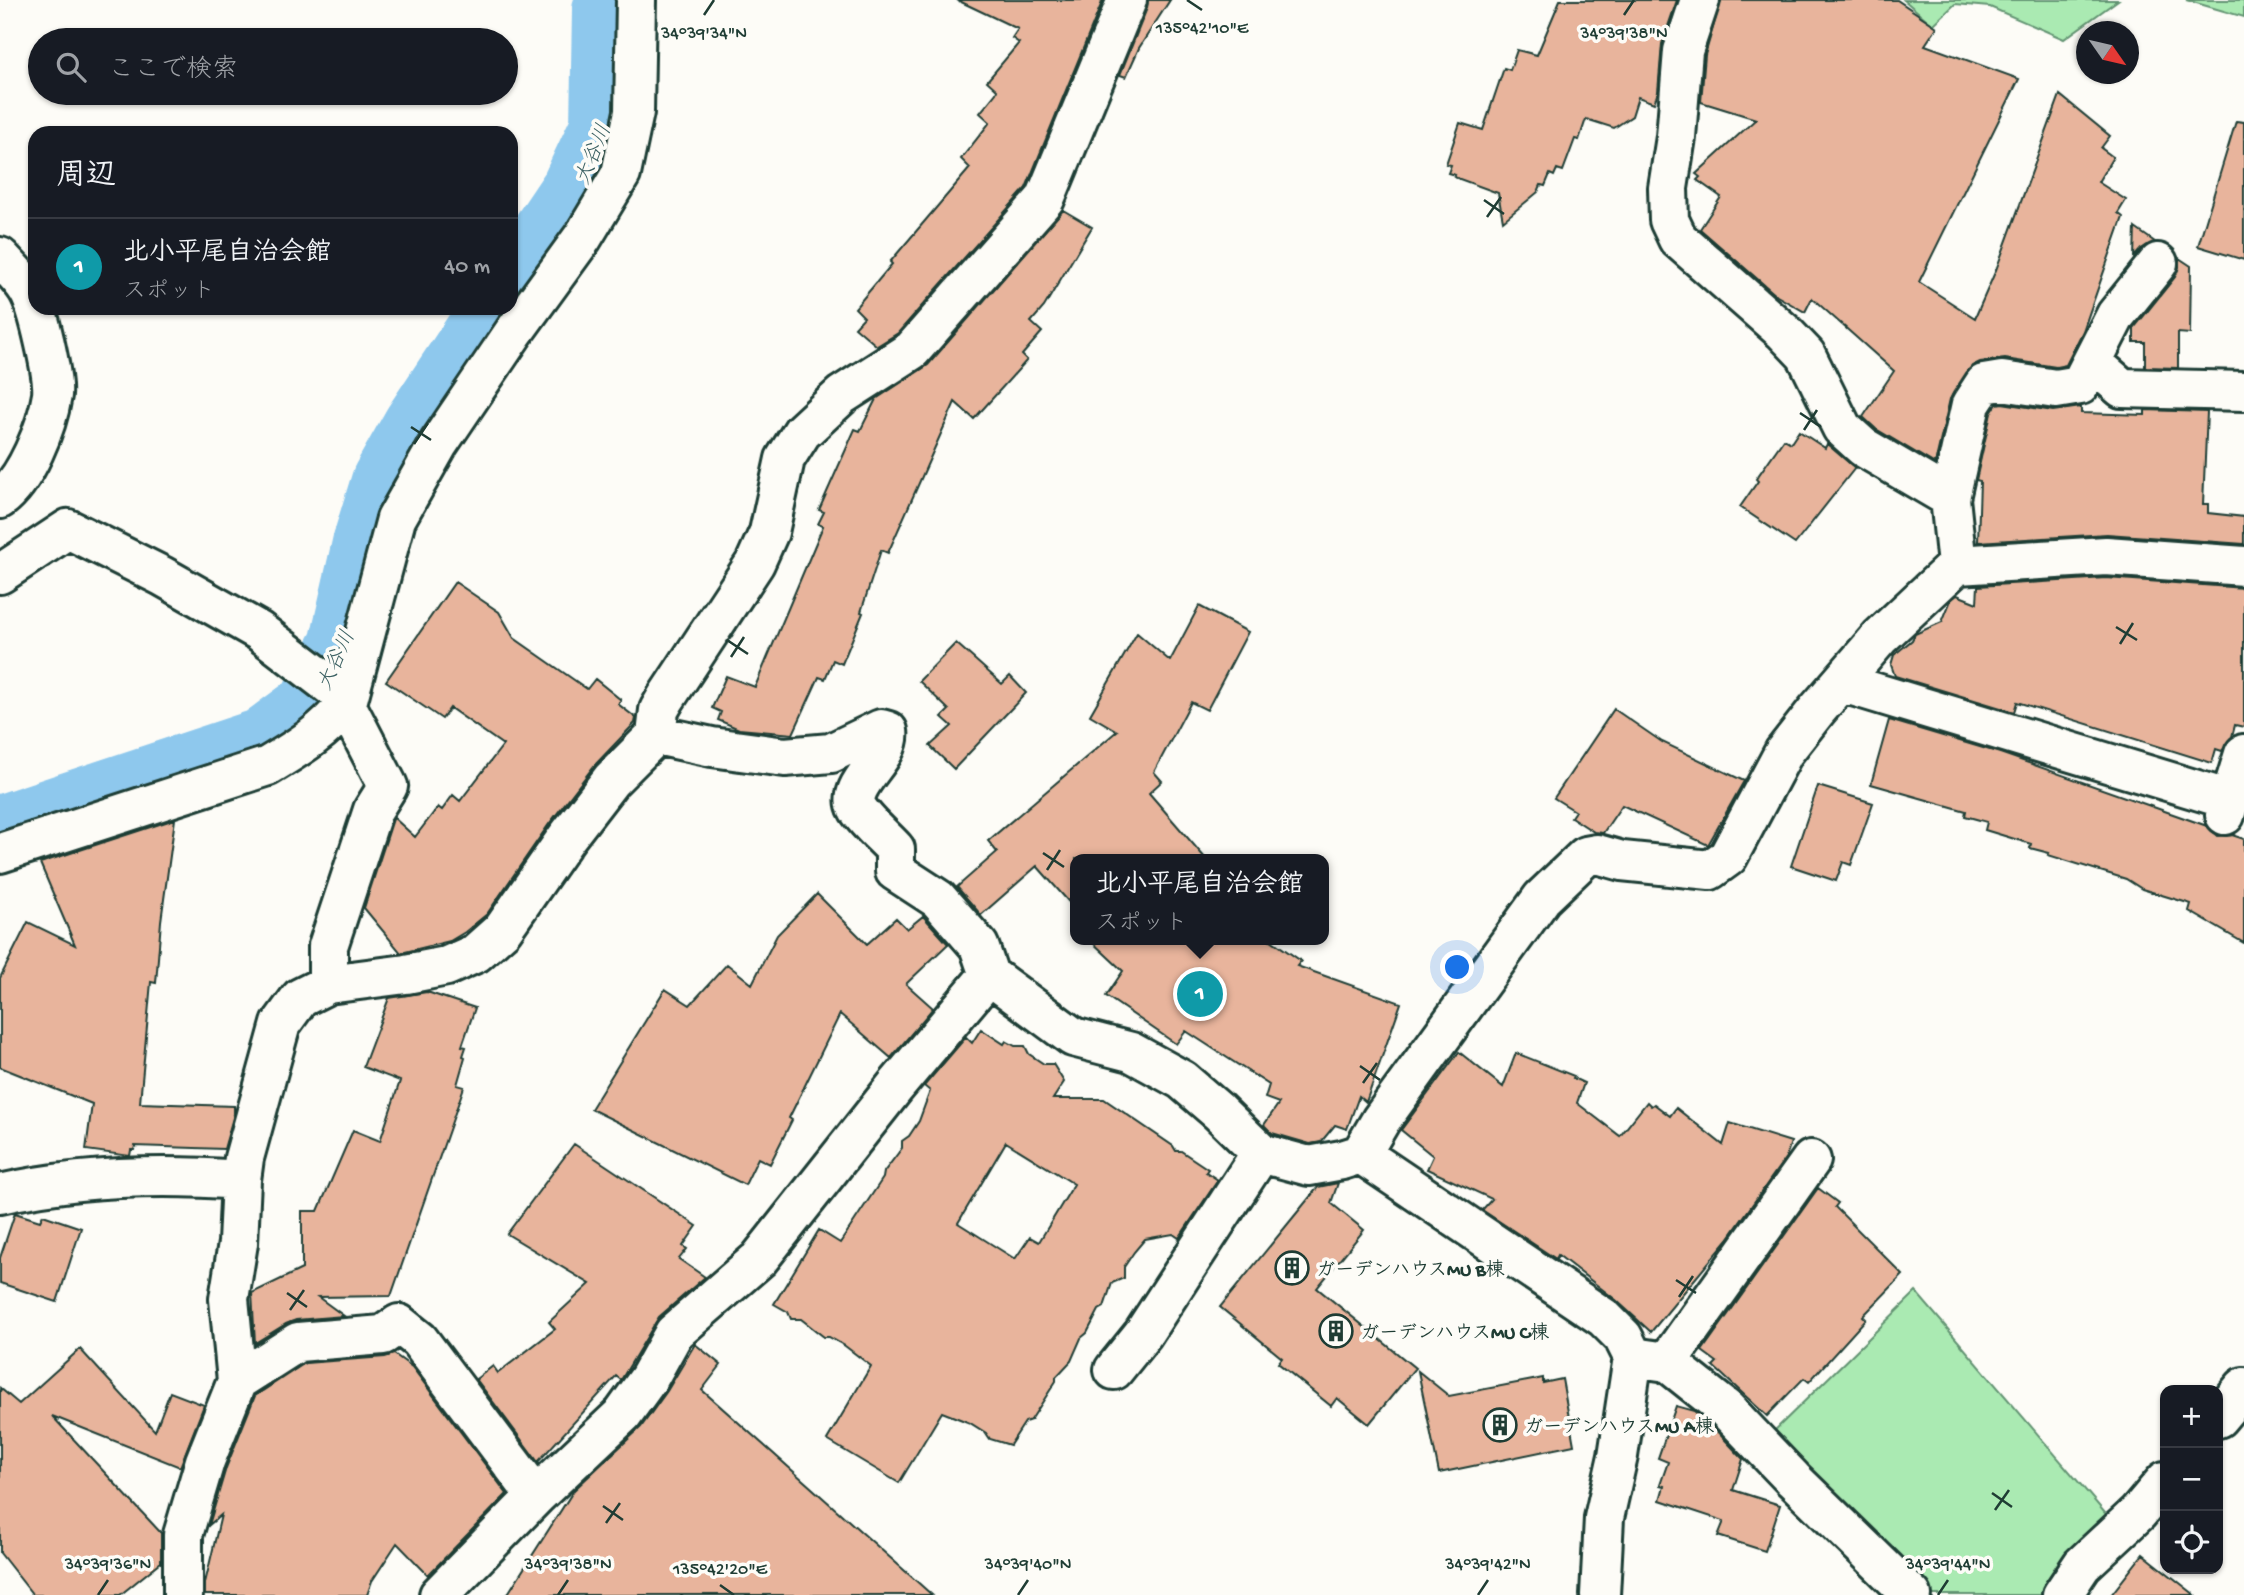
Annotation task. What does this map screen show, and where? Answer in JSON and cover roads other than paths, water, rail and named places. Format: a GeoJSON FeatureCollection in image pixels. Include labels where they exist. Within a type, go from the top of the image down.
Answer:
{"type":"FeatureCollection","features":[{"type":"Feature","properties":{"kind":"street"},"geometry":{"type":"LineString","coordinates":[[0,853],[268,766],[301,746],[332,722],[334,690],[396,519],[439,443],[514,332],[583,237],[621,174],[634,112],[636,0]]}},
{"type":"Feature","properties":{"kind":"street"},"geometry":{"type":"LineString","coordinates":[[183,1595],[183,1535],[205,1461],[237,1381],[229,1299],[238,1244],[241,1180],[244,1158],[281,1024],[300,998],[328,984],[447,966],[476,953],[503,929],[567,837],[611,780],[656,735],[659,710],[755,563],[769,532],[785,459],[802,432],[842,395],[912,350],[1045,199],[1127,0]]}},
{"type":"Feature","properties":{"kind":"street"},"geometry":{"type":"LineString","coordinates":[[1700,0],[1683,51],[1676,137],[1668,188],[1669,220],[1678,239],[1784,332],[1806,355],[1842,428],[1863,447],[1951,498]]}},
{"type":"Feature","properties":{"kind":"street"},"geometry":{"type":"LineString","coordinates":[[0,257],[28,290]]}},
{"type":"Feature","properties":{"kind":"street"},"geometry":{"type":"LineString","coordinates":[[1957,565],[1951,498],[1971,404],[1984,384],[2002,381],[2056,389],[2080,385],[2116,315],[2158,263]]}},
{"type":"Feature","properties":{"kind":"street"},"geometry":{"type":"LineString","coordinates":[[0,499],[8,494],[35,453],[52,393],[43,332],[37,315]]}},
{"type":"Feature","properties":{"kind":"street"},"geometry":{"type":"LineString","coordinates":[[2092,362],[2122,388],[2244,391]]}},
{"type":"Feature","properties":{"kind":"street"},"geometry":{"type":"LineString","coordinates":[[0,574],[68,528],[162,576],[259,631],[334,690],[388,786],[373,810],[328,946],[328,984]]}},
{"type":"Feature","properties":{"kind":"street"},"geometry":{"type":"LineString","coordinates":[[656,735],[712,747],[785,757],[831,753],[881,729],[888,731],[890,738],[881,755],[856,791],[857,807],[895,849],[895,871],[938,899],[979,946],[989,975],[1073,1037],[1131,1052],[1182,1080],[1261,1153],[1310,1166],[1361,1154],[1381,1120],[1542,898],[1586,856],[1597,853],[1622,861],[1710,870],[1728,857],[1784,752],[1816,710],[1843,683],[1880,637],[1957,565],[2106,556],[2244,566]]}},
{"type":"Feature","properties":{"kind":"street"},"geometry":{"type":"LineString","coordinates":[[1843,683],[2227,808],[2244,754]]}},
{"type":"Feature","properties":{"kind":"street"},"geometry":{"type":"LineString","coordinates":[[439,1595],[536,1496],[623,1414],[649,1378],[674,1333],[760,1259],[895,1087],[989,975]]}},
{"type":"Feature","properties":{"kind":"street"},"geometry":{"type":"LineString","coordinates":[[1114,1370],[1143,1334],[1261,1153]]}},
{"type":"Feature","properties":{"kind":"street"},"geometry":{"type":"LineString","coordinates":[[1361,1154],[1604,1318],[1650,1359],[1726,1409],[1793,1479],[1912,1595]]}},
{"type":"Feature","properties":{"kind":"street"},"geometry":{"type":"LineString","coordinates":[[1600,1595],[1604,1518],[1618,1456],[1650,1359],[1811,1160]]}},
{"type":"Feature","properties":{"kind":"street"},"geometry":{"type":"LineString","coordinates":[[0,1194],[46,1184],[90,1179],[208,1177],[241,1180]]}},
{"type":"Feature","properties":{"kind":"street"},"geometry":{"type":"LineString","coordinates":[[237,1381],[298,1342],[383,1335],[399,1324],[419,1340],[536,1496]]}},
{"type":"Feature","properties":{"kind":"street"},"geometry":{"type":"LineString","coordinates":[[2223,1412],[2244,1387]]}},
{"type":"Feature","properties":{"kind":"street"},"geometry":{"type":"LineString","coordinates":[[2062,1595],[2082,1565],[2138,1513],[2160,1486]]}},
{"type":"Feature","properties":{"kind":"waterway","name":"大谷川"},"geometry":{"type":"LineString","coordinates":[[518,279],[577,191],[607,127],[609,10],[613,0]]}},
{"type":"Feature","properties":{"kind":"waterway","name":"大谷川"},"geometry":{"type":"LineString","coordinates":[[0,832],[263,745],[313,708],[346,646],[369,544],[388,482],[419,427],[493,315]]}},
{"type":"Feature","properties":{"kind":"place","name":"北小平尾自治会館"},"geometry":{"type":"Point","coordinates":[1200,994]}},
{"type":"Feature","properties":{"kind":"place","name":"ガーデンハウスMU B棟"},"geometry":{"type":"Point","coordinates":[1292,1268]}},
{"type":"Feature","properties":{"kind":"place","name":"ガーデンハウスMU C棟"},"geometry":{"type":"Point","coordinates":[1336,1331]}},
{"type":"Feature","properties":{"kind":"place","name":"ガーデンハウスMU A棟"},"geometry":{"type":"Point","coordinates":[1500,1425]}}]}
